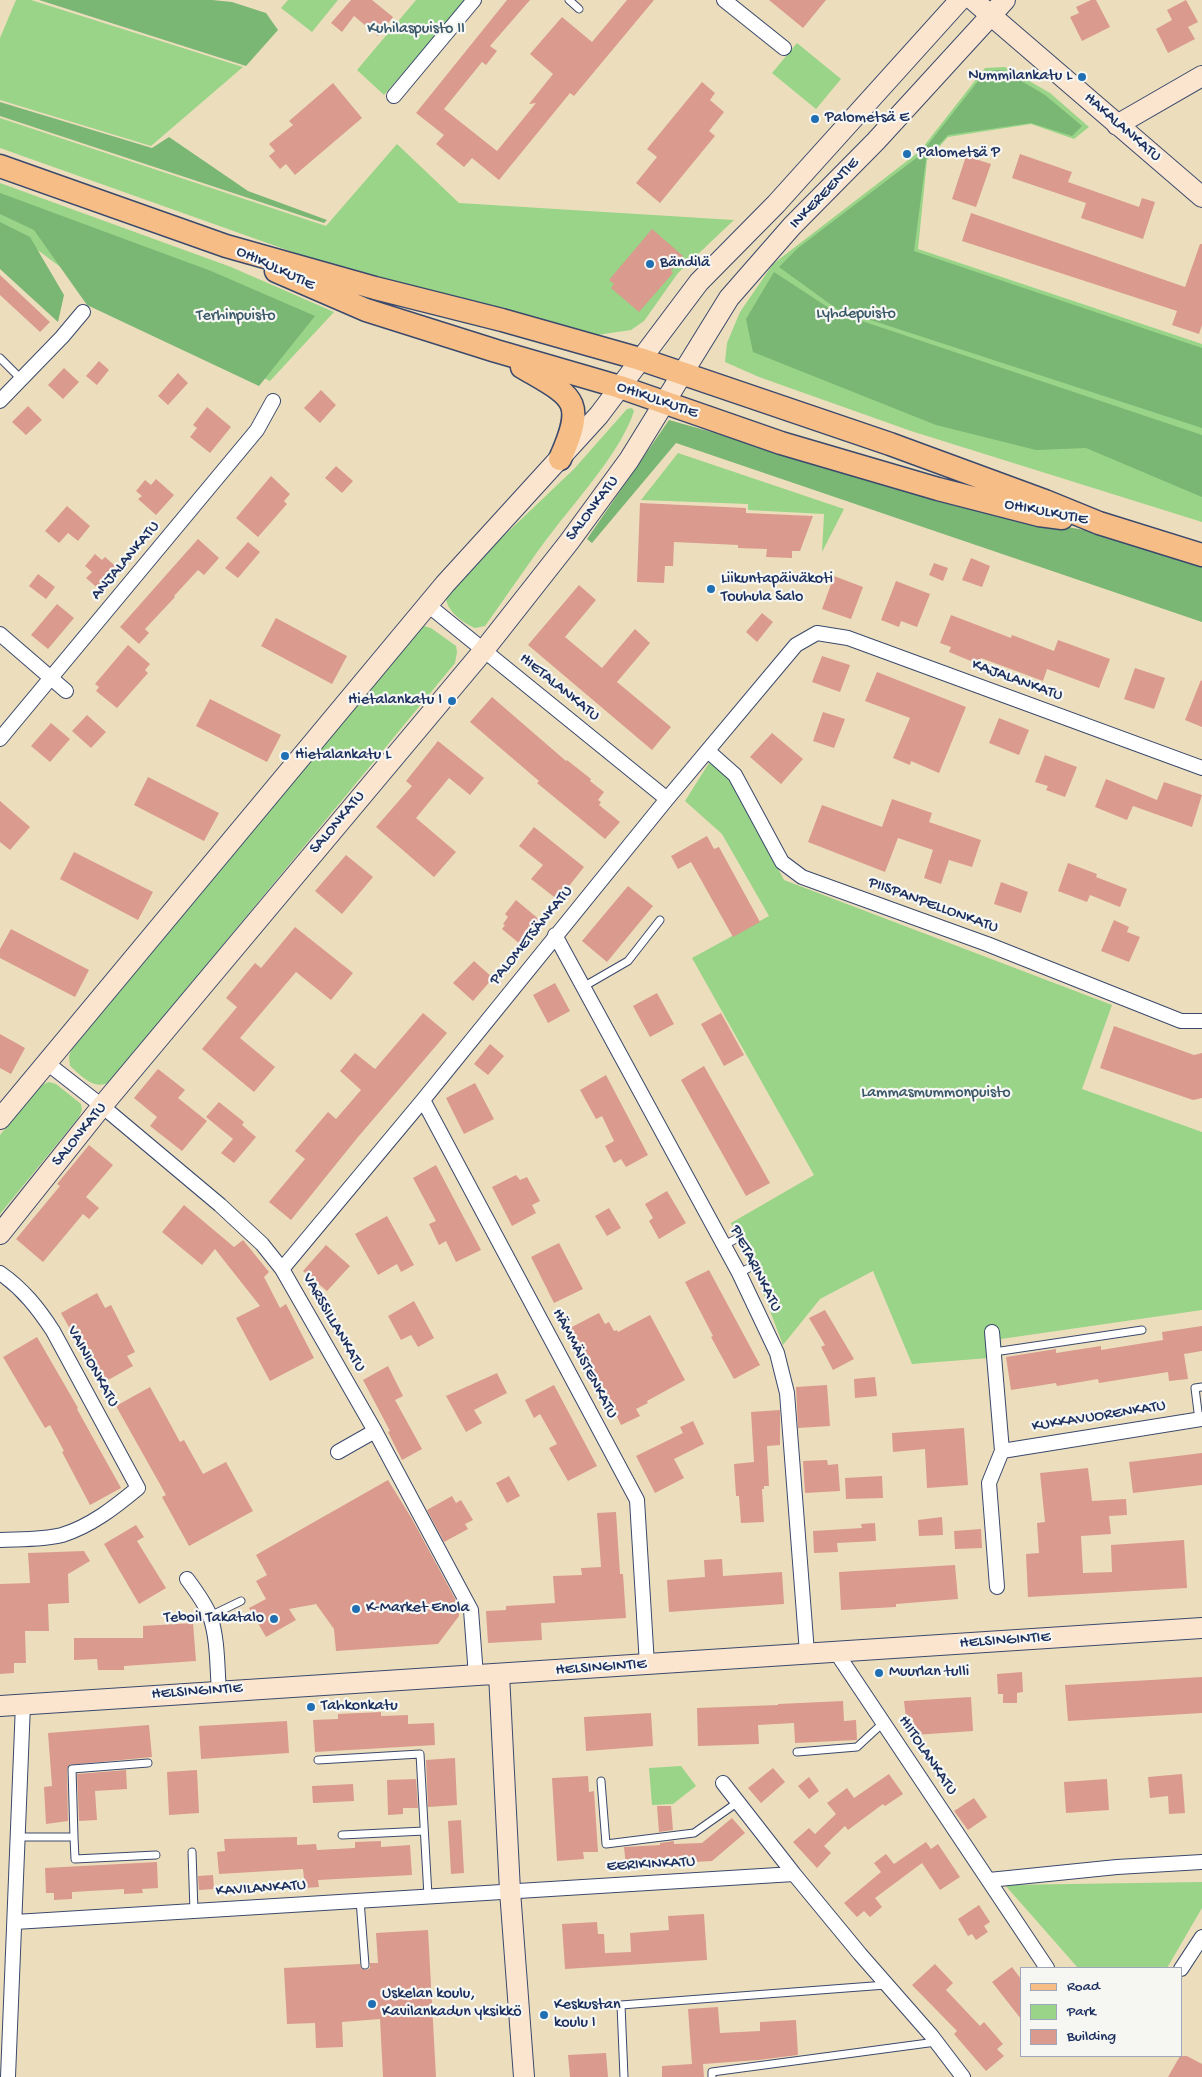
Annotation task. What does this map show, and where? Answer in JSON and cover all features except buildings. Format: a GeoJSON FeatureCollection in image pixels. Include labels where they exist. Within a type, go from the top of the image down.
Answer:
{"type":"FeatureCollection","features":[{"type":"Feature","properties":{"kind":"main road","name":"INKEREENTIE"},"geometry":{"type":"LineString","coordinates":[[620,387],[699,282],[776,204],[960,0]]}},
{"type":"Feature","properties":{"kind":"main road","name":"HAKALANKATU"},"geometry":{"type":"LineString","coordinates":[[973,0],[1202,197]]}},
{"type":"Feature","properties":{"kind":"main road","name":"INKEREENTIE"},"geometry":{"type":"LineString","coordinates":[[664,404],[712,323],[748,275],[792,226],[876,141],[1005,0]]}},
{"type":"Feature","properties":{"kind":"main road"},"geometry":{"type":"LineString","coordinates":[[1117,125],[1202,76]]}},
{"type":"Feature","properties":{"kind":"main road","name":"OHIKULKUTIE"},"geometry":{"type":"LineString","coordinates":[[0,166],[226,246],[640,359],[890,444],[1099,523],[1202,555]]}},
{"type":"Feature","properties":{"kind":"main road","name":"OHIKULKUTIE"},"geometry":{"type":"LineString","coordinates":[[226,246],[290,278],[366,310],[496,351],[620,387],[664,404],[782,443],[913,482],[1039,515],[1099,523]]}},
{"type":"Feature","properties":{"kind":"main road"},"geometry":{"type":"LineString","coordinates":[[496,351],[556,387],[569,398],[574,409],[575,420],[572,433],[560,459]]}},
{"type":"Feature","properties":{"kind":"main road"},"geometry":{"type":"LineString","coordinates":[[0,1119],[444,584],[599,416],[620,387]]}},
{"type":"Feature","properties":{"kind":"main road","name":"SALONKATU"},"geometry":{"type":"LineString","coordinates":[[0,1234],[102,1106],[484,650],[606,493],[630,460],[664,404]]}},
{"type":"Feature","properties":{"kind":"main road","name":"HELSINGINTIE"},"geometry":{"type":"LineString","coordinates":[[0,1706],[1202,1628]]}},
{"type":"Feature","properties":{"kind":"main road"},"geometry":{"type":"LineString","coordinates":[[499,1674],[510,1891],[524,2077]]}},
{"type":"Feature","properties":{"kind":"street"},"geometry":{"type":"LineString","coordinates":[[394,96],[474,0]]}},
{"type":"Feature","properties":{"kind":"street"},"geometry":{"type":"LineString","coordinates":[[724,0],[784,48]]}},
{"type":"Feature","properties":{"kind":"street"},"geometry":{"type":"LineString","coordinates":[[0,401],[84,312]]}},
{"type":"Feature","properties":{"kind":"street","name":"ANJALANKATU"},"geometry":{"type":"LineString","coordinates":[[0,740],[257,430],[273,401]]}},
{"type":"Feature","properties":{"kind":"street","name":"HIETALANKATU"},"geometry":{"type":"LineString","coordinates":[[428,604],[667,799]]}},
{"type":"Feature","properties":{"kind":"street","name":"PALOMETSÄNKATU"},"geometry":{"type":"LineString","coordinates":[[282,1269],[423,1100],[667,799],[796,645],[817,633]]}},
{"type":"Feature","properties":{"kind":"street","name":"KAJALANKATU"},"geometry":{"type":"LineString","coordinates":[[817,633],[848,638],[1202,768]]}},
{"type":"Feature","properties":{"kind":"street"},"geometry":{"type":"LineString","coordinates":[[0,634],[66,691]]}},
{"type":"Feature","properties":{"kind":"street","name":"PIISPANPELLONKATU"},"geometry":{"type":"LineString","coordinates":[[708,751],[735,775],[782,862],[802,877],[987,944],[1181,1021],[1202,1021]]}},
{"type":"Feature","properties":{"kind":"street","name":"PIETARINKATU"},"geometry":{"type":"LineString","coordinates":[[555,935],[739,1273],[777,1353],[787,1393],[807,1653]]}},
{"type":"Feature","properties":{"kind":"street","name":"VARSSILLANKATU"},"geometry":{"type":"LineString","coordinates":[[47,1064],[102,1106],[220,1205],[262,1244],[282,1269],[375,1431],[472,1610],[476,1676]]}},
{"type":"Feature","properties":{"kind":"street","name":"HÄMMÄISTENKATU"},"geometry":{"type":"LineString","coordinates":[[423,1100],[637,1500],[647,1665]]}},
{"type":"Feature","properties":{"kind":"street","name":"VAINIONKATU"},"geometry":{"type":"LineString","coordinates":[[0,1273],[20,1288],[40,1310],[138,1488],[109,1511],[83,1527],[61,1535],[35,1539],[0,1540]]}},
{"type":"Feature","properties":{"kind":"street"},"geometry":{"type":"LineString","coordinates":[[992,1332],[1002,1451],[989,1483],[997,1588]]}},
{"type":"Feature","properties":{"kind":"street","name":"KUKKAVUORENKATU"},"geometry":{"type":"LineString","coordinates":[[1002,1451],[1200,1420]]}},
{"type":"Feature","properties":{"kind":"street"},"geometry":{"type":"LineString","coordinates":[[338,1452],[375,1431]]}},
{"type":"Feature","properties":{"kind":"street"},"geometry":{"type":"LineString","coordinates":[[188,1579],[210,1616],[214,1631],[218,1691]]}},
{"type":"Feature","properties":{"kind":"street","name":"HIITOLANKATU"},"geometry":{"type":"LineString","coordinates":[[836,1652],[1046,1967]]}},
{"type":"Feature","properties":{"kind":"street"},"geometry":{"type":"LineString","coordinates":[[8,2077],[23,1704]]}},
{"type":"Feature","properties":{"kind":"street"},"geometry":{"type":"LineString","coordinates":[[723,1783],[794,1874],[936,2042],[963,2077]]}},
{"type":"Feature","properties":{"kind":"street"},"geometry":{"type":"LineString","coordinates":[[989,1880],[1117,1867],[1202,1862]]}},
{"type":"Feature","properties":{"kind":"street","name":"EERIKINKATU"},"geometry":{"type":"LineString","coordinates":[[510,1891],[794,1874]]}},
{"type":"Feature","properties":{"kind":"street","name":"KAVILANKATU"},"geometry":{"type":"LineString","coordinates":[[15,1922],[510,1891]]}},
{"type":"Feature","properties":{"kind":"street"},"geometry":{"type":"LineString","coordinates":[[1182,1967],[1202,1937]]}},
{"type":"Feature","properties":{"kind":"lane"},"geometry":{"type":"LineString","coordinates":[[569,0],[579,9]]}},
{"type":"Feature","properties":{"kind":"lane"},"geometry":{"type":"LineString","coordinates":[[0,358],[21,379]]}},
{"type":"Feature","properties":{"kind":"lane"},"geometry":{"type":"LineString","coordinates":[[583,987],[628,961],[660,920]]}},
{"type":"Feature","properties":{"kind":"lane"},"geometry":{"type":"LineString","coordinates":[[724,1245],[738,1238]]}},
{"type":"Feature","properties":{"kind":"lane"},"geometry":{"type":"LineString","coordinates":[[739,1273],[753,1266]]}},
{"type":"Feature","properties":{"kind":"lane"},"geometry":{"type":"LineString","coordinates":[[994,1352],[1142,1330]]}},
{"type":"Feature","properties":{"kind":"lane"},"geometry":{"type":"LineString","coordinates":[[1200,1420],[1195,1388],[1202,1387]]}},
{"type":"Feature","properties":{"kind":"lane"},"geometry":{"type":"LineString","coordinates":[[210,1616],[241,1601]]}},
{"type":"Feature","properties":{"kind":"lane"},"geometry":{"type":"LineString","coordinates":[[797,1752],[857,1747],[884,1722]]}},
{"type":"Feature","properties":{"kind":"lane"},"geometry":{"type":"LineString","coordinates":[[318,1760],[420,1754],[428,1896]]}},
{"type":"Feature","properties":{"kind":"lane"},"geometry":{"type":"LineString","coordinates":[[148,1763],[72,1769],[75,1859],[156,1855]]}},
{"type":"Feature","properties":{"kind":"lane"},"geometry":{"type":"LineString","coordinates":[[601,1781],[606,1844],[694,1833],[738,1802]]}},
{"type":"Feature","properties":{"kind":"lane"},"geometry":{"type":"LineString","coordinates":[[342,1835],[424,1831]]}},
{"type":"Feature","properties":{"kind":"lane"},"geometry":{"type":"LineString","coordinates":[[18,1837],[74,1837]]}},
{"type":"Feature","properties":{"kind":"lane"},"geometry":{"type":"LineString","coordinates":[[192,1852],[194,1911]]}},
{"type":"Feature","properties":{"kind":"lane"},"geometry":{"type":"LineString","coordinates":[[360,1900],[365,1965]]}},
{"type":"Feature","properties":{"kind":"lane"},"geometry":{"type":"LineString","coordinates":[[624,2077],[621,2004],[887,1985]]}},
{"type":"Feature","properties":{"kind":"lane"},"geometry":{"type":"LineString","coordinates":[[712,2077],[712,2072],[936,2042]]}},
{"type":"Feature","properties":{"kind":"green space"},"geometry":{"type":"Polygon","coordinates":[[[16,0],[31,0],[243,67],[151,146],[0,100],[0,38],[16,0]]]}},
{"type":"Feature","properties":{"kind":"green space"},"geometry":{"type":"Polygon","coordinates":[[[39,0],[212,0],[232,2],[266,13],[278,30],[246,66],[39,0]]]}},
{"type":"Feature","properties":{"kind":"green space"},"geometry":{"type":"Polygon","coordinates":[[[288,0],[338,0],[312,32],[281,8],[288,0]]]}},
{"type":"Feature","properties":{"kind":"green space","name":"Kuhilaspuisto II"},"geometry":{"type":"Polygon","coordinates":[[[416,0],[466,0],[384,95],[357,70],[416,0]]]}},
{"type":"Feature","properties":{"kind":"green space"},"geometry":{"type":"Polygon","coordinates":[[[797,43],[841,79],[816,109],[772,73],[797,43]]]}},
{"type":"Feature","properties":{"kind":"green space","name":"Lyhdepuisto"},"geometry":{"type":"Polygon","coordinates":[[[1005,67],[1050,93],[1089,127],[1074,139],[1031,124],[948,137],[927,160],[918,249],[1202,344],[1202,522],[911,431],[759,377],[725,362],[727,343],[740,312],[773,264],[920,151],[985,68],[1005,67]]]}},
{"type":"Feature","properties":{"kind":"green space"},"geometry":{"type":"Polygon","coordinates":[[[1003,70],[1045,95],[1082,126],[1072,136],[1031,123],[948,135],[926,159],[914,251],[1202,348],[1202,428],[837,309],[779,267],[798,248],[919,156],[986,71],[1003,70]]]}},
{"type":"Feature","properties":{"kind":"green space"},"geometry":{"type":"Polygon","coordinates":[[[0,102],[152,148],[169,137],[248,191],[327,220],[324,223],[0,116],[0,102]]]}},
{"type":"Feature","properties":{"kind":"green space"},"geometry":{"type":"Polygon","coordinates":[[[0,118],[326,226],[397,144],[459,203],[734,220],[678,273],[644,321],[631,330],[597,335],[504,309],[396,286],[318,261],[0,148],[0,118]]]}},
{"type":"Feature","properties":{"kind":"green space","name":"Terhinpuisto"},"geometry":{"type":"Polygon","coordinates":[[[0,183],[231,267],[334,312],[270,381],[101,306],[86,286],[8,228],[0,225],[0,183]]]}},
{"type":"Feature","properties":{"kind":"green space","name":"Terhinpuisto"},"geometry":{"type":"Polygon","coordinates":[[[0,193],[211,271],[315,316],[259,386],[87,305],[34,230],[0,214],[0,193]]]}},
{"type":"Feature","properties":{"kind":"green space"},"geometry":{"type":"Polygon","coordinates":[[[0,222],[30,237],[64,295],[58,322],[0,269],[0,222]]]}},
{"type":"Feature","properties":{"kind":"green space"},"geometry":{"type":"Polygon","coordinates":[[[774,272],[835,312],[1202,435],[1202,497],[1086,448],[1036,450],[936,425],[753,352],[746,319],[774,272]]]}},
{"type":"Feature","properties":{"kind":"green space"},"geometry":{"type":"Polygon","coordinates":[[[632,408],[634,411],[628,426],[611,456],[547,539],[485,626],[475,628],[461,620],[452,612],[446,598],[469,569],[574,469],[627,409],[632,408]]]}},
{"type":"Feature","properties":{"kind":"green space"},"geometry":{"type":"Polygon","coordinates":[[[669,420],[1013,517],[1106,534],[1202,565],[1202,622],[676,443],[592,543],[587,539],[669,420]]]}},
{"type":"Feature","properties":{"kind":"green space"},"geometry":{"type":"Polygon","coordinates":[[[678,453],[844,509],[822,552],[824,514],[748,510],[748,504],[641,500],[678,453]]]}},
{"type":"Feature","properties":{"kind":"green space"},"geometry":{"type":"Polygon","coordinates":[[[424,626],[431,628],[456,646],[455,663],[110,1082],[99,1085],[88,1081],[70,1066],[69,1056],[72,1049],[414,633],[424,626]]]}},
{"type":"Feature","properties":{"kind":"green space","name":"Lammasmummonpuisto"},"geometry":{"type":"Polygon","coordinates":[[[709,763],[731,778],[784,880],[1112,1005],[1082,1089],[1202,1132],[1202,1310],[1001,1339],[1002,1357],[912,1364],[873,1271],[820,1299],[783,1345],[753,1266],[731,1223],[814,1175],[692,958],[769,916],[722,834],[685,801],[709,763]]]}},
{"type":"Feature","properties":{"kind":"green space"},"geometry":{"type":"Polygon","coordinates":[[[49,1082],[56,1084],[81,1104],[82,1110],[79,1117],[0,1214],[0,1135],[41,1085],[49,1082]]]}},
{"type":"Feature","properties":{"kind":"green space"},"geometry":{"type":"Polygon","coordinates":[[[681,1766],[696,1786],[673,1804],[652,1805],[649,1768],[681,1766]]]}},
{"type":"Feature","properties":{"kind":"green space"},"geometry":{"type":"Polygon","coordinates":[[[1202,1882],[1202,1908],[1168,1967],[1077,1967],[1005,1885],[1202,1882]]]}},
{"type":"Feature","properties":{"kind":"place","name":"Nummilankatu L"},"geometry":{"type":"Point","coordinates":[1082,77]}},
{"type":"Feature","properties":{"kind":"place","name":"Palometsä E"},"geometry":{"type":"Point","coordinates":[815,119]}},
{"type":"Feature","properties":{"kind":"place","name":"Palometsä P"},"geometry":{"type":"Point","coordinates":[907,154]}},
{"type":"Feature","properties":{"kind":"place","name":"Bändilä"},"geometry":{"type":"Point","coordinates":[650,264]}},
{"type":"Feature","properties":{"kind":"place","name":"Liikuntapäiväkoti Touhula Salo"},"geometry":{"type":"Point","coordinates":[711,589]}},
{"type":"Feature","properties":{"kind":"place","name":"Hietalankatu I"},"geometry":{"type":"Point","coordinates":[452,701]}},
{"type":"Feature","properties":{"kind":"place","name":"Hietalankatu L"},"geometry":{"type":"Point","coordinates":[285,756]}},
{"type":"Feature","properties":{"kind":"place","name":"K-Market Enola"},"geometry":{"type":"Point","coordinates":[356,1609]}},
{"type":"Feature","properties":{"kind":"place","name":"Teboil Takatalo"},"geometry":{"type":"Point","coordinates":[274,1619]}},
{"type":"Feature","properties":{"kind":"place","name":"Muurlan tulli"},"geometry":{"type":"Point","coordinates":[879,1673]}},
{"type":"Feature","properties":{"kind":"place","name":"Tahkonkatu"},"geometry":{"type":"Point","coordinates":[311,1707]}},
{"type":"Feature","properties":{"kind":"place","name":"Uskelan koulu, Kavilankadun yksikkö"},"geometry":{"type":"Point","coordinates":[372,2004]}},
{"type":"Feature","properties":{"kind":"place","name":"Keskustan koulu I"},"geometry":{"type":"Point","coordinates":[544,2015]}}]}
